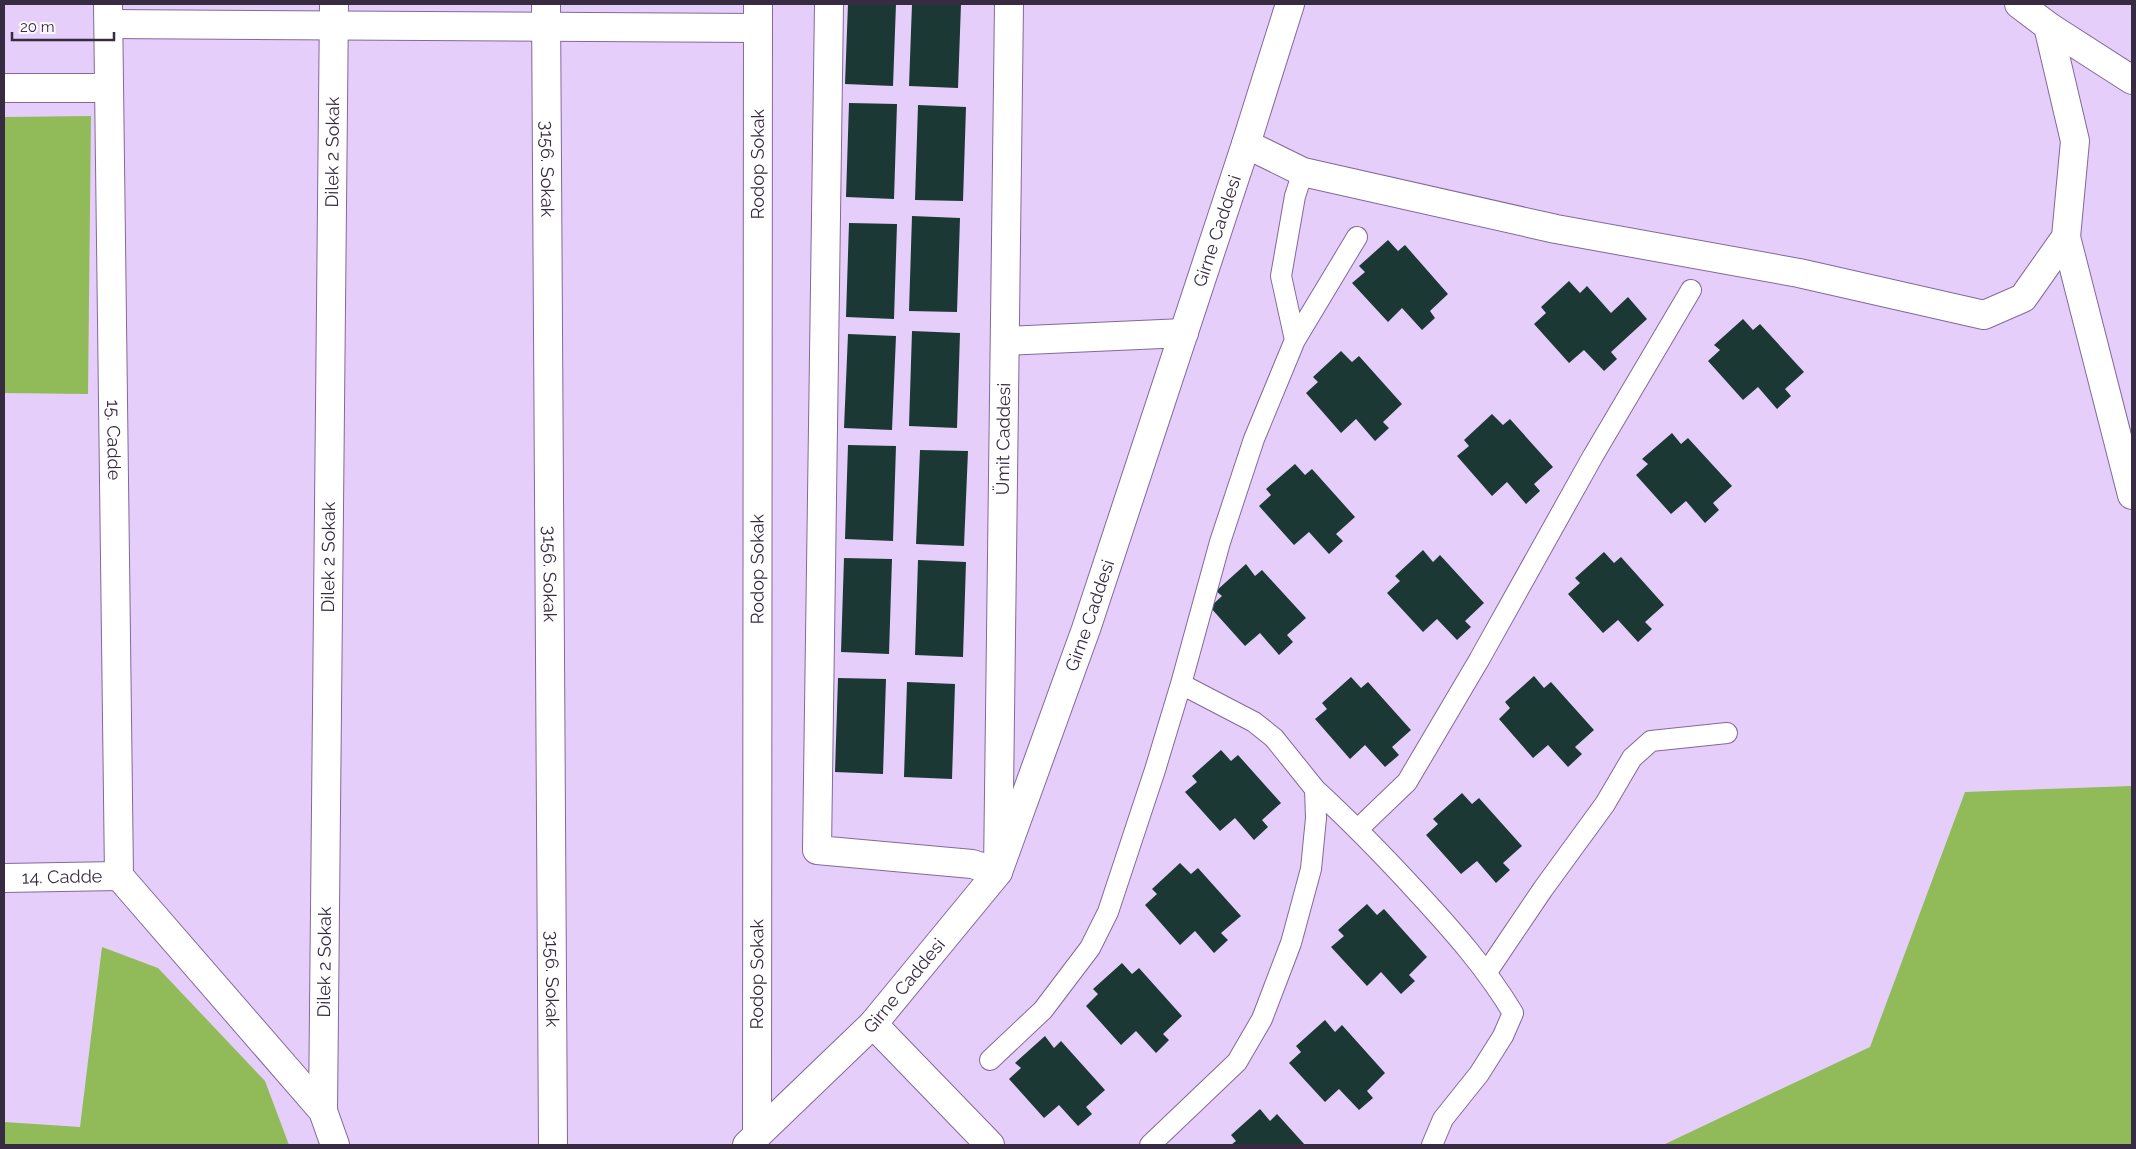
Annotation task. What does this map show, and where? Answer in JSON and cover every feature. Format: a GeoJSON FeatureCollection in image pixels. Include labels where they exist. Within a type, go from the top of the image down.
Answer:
{"type":"FeatureCollection","features":[{"type":"Feature","properties":{"kind":"street"},"geometry":{"type":"LineString","coordinates":[[829,4],[817,850],[972,864],[998,872]]}},
{"type":"Feature","properties":{"kind":"street","name":"Ümit Caddesi"},"geometry":{"type":"LineString","coordinates":[[998,872],[1009,4]]}},
{"type":"Feature","properties":{"kind":"street","name":"Girne Caddesi"},"geometry":{"type":"LineString","coordinates":[[752,1140],[873,1024],[998,872],[1086,629],[1246,144],[1290,4]]}},
{"type":"Feature","properties":{"kind":"street"},"geometry":{"type":"LineString","coordinates":[[2019,4],[2048,26],[2132,80]]}},
{"type":"Feature","properties":{"kind":"street"},"geometry":{"type":"LineString","coordinates":[[109,14],[758,16]]}},
{"type":"Feature","properties":{"kind":"street","name":"15. Cadde"},"geometry":{"type":"LineString","coordinates":[[109,14],[119,876]]}},
{"type":"Feature","properties":{"kind":"street","name":"Dilek 2 Sokak"},"geometry":{"type":"LineString","coordinates":[[323,1111],[334,14]]}},
{"type":"Feature","properties":{"kind":"street","name":"3156. Sokak"},"geometry":{"type":"LineString","coordinates":[[546,16],[552,1145]]}},
{"type":"Feature","properties":{"kind":"street","name":"Rodop Sokak"},"geometry":{"type":"LineString","coordinates":[[752,1140],[758,16]]}},
{"type":"Feature","properties":{"kind":"street"},"geometry":{"type":"LineString","coordinates":[[2048,26],[2075,141],[2066,237],[2132,495]]}},
{"type":"Feature","properties":{"kind":"street"},"geometry":{"type":"LineString","coordinates":[[4,88],[109,88]]}},
{"type":"Feature","properties":{"kind":"street"},"geometry":{"type":"LineString","coordinates":[[1246,144],[1303,172],[1556,229],[1799,273],[1984,314],[2023,298],[2066,237]]}},
{"type":"Feature","properties":{"kind":"street"},"geometry":{"type":"LineString","coordinates":[[1005,341],[1184,333]]}},
{"type":"Feature","properties":{"kind":"street"},"geometry":{"type":"LineString","coordinates":[[119,876],[323,1111],[335,1145]]}},
{"type":"Feature","properties":{"kind":"street","name":"14. Cadde"},"geometry":{"type":"LineString","coordinates":[[4,878],[119,876]]}},
{"type":"Feature","properties":{"kind":"street"},"geometry":{"type":"LineString","coordinates":[[873,1024],[968,1135],[990,1145]]}},
{"type":"Feature","properties":{"kind":"lane"},"geometry":{"type":"LineString","coordinates":[[1295,340],[1281,276],[1295,196],[1303,172]]}},
{"type":"Feature","properties":{"kind":"lane"},"geometry":{"type":"LineString","coordinates":[[990,1060],[1043,1010],[1093,941],[1108,912],[1155,770],[1220,542],[1254,439],[1295,340],[1357,237]]}},
{"type":"Feature","properties":{"kind":"lane"},"geometry":{"type":"LineString","coordinates":[[1358,829],[1407,782],[1479,660],[1593,456],[1691,290]]}},
{"type":"Feature","properties":{"kind":"lane"},"geometry":{"type":"LineString","coordinates":[[1181,684],[1254,722],[1274,738],[1315,789],[1358,829],[1462,941],[1487,972],[1513,1013],[1503,1036],[1479,1074],[1443,1119],[1432,1145]]}},
{"type":"Feature","properties":{"kind":"lane"},"geometry":{"type":"LineString","coordinates":[[1487,972],[1543,889],[1605,804],[1632,758],[1651,741],[1727,733]]}},
{"type":"Feature","properties":{"kind":"lane"},"geometry":{"type":"LineString","coordinates":[[1150,1145],[1237,1062],[1262,1019],[1291,942],[1311,869],[1316,818],[1315,789]]}},
{"type":"Feature","properties":{"kind":"green space"},"geometry":{"type":"Polygon","coordinates":[[[91,116],[88,394],[4,393],[4,117],[91,116]]]}},
{"type":"Feature","properties":{"kind":"green space"},"geometry":{"type":"Polygon","coordinates":[[[2132,786],[2132,1145],[1663,1145],[1870,1047],[1965,792],[2132,786]]]}},
{"type":"Feature","properties":{"kind":"green space"},"geometry":{"type":"Polygon","coordinates":[[[102,947],[158,968],[265,1081],[289,1145],[4,1145],[4,1122],[80,1127],[102,947]]]}},
{"type":"Feature","properties":{"kind":"building"},"geometry":{"type":"Polygon","coordinates":[[[848,4],[896,4],[893,86],[845,84],[848,4]]]}},
{"type":"Feature","properties":{"kind":"building"},"geometry":{"type":"Polygon","coordinates":[[[912,4],[961,4],[958,88],[909,86],[912,4]]]}},
{"type":"Feature","properties":{"kind":"building"},"geometry":{"type":"Polygon","coordinates":[[[849,103],[897,104],[894,199],[846,197],[849,103]]]}},
{"type":"Feature","properties":{"kind":"building"},"geometry":{"type":"Polygon","coordinates":[[[918,105],[966,107],[963,201],[915,200],[918,105]]]}},
{"type":"Feature","properties":{"kind":"building"},"geometry":{"type":"Polygon","coordinates":[[[912,216],[960,218],[957,312],[909,311],[912,216]]]}},
{"type":"Feature","properties":{"kind":"building"},"geometry":{"type":"Polygon","coordinates":[[[849,223],[897,224],[894,319],[846,317],[849,223]]]}},
{"type":"Feature","properties":{"kind":"building"},"geometry":{"type":"Polygon","coordinates":[[[1388,240],[1398,251],[1405,245],[1448,294],[1430,311],[1435,318],[1422,330],[1402,308],[1388,322],[1352,283],[1365,272],[1359,266],[1388,240]]]}},
{"type":"Feature","properties":{"kind":"building"},"geometry":{"type":"Polygon","coordinates":[[[1569,281],[1580,293],[1587,286],[1611,313],[1628,297],[1647,319],[1611,352],[1617,359],[1604,371],[1584,350],[1569,363],[1534,324],[1546,313],[1541,307],[1569,281]]]}},
{"type":"Feature","properties":{"kind":"building"},"geometry":{"type":"Polygon","coordinates":[[[1743,319],[1753,330],[1760,324],[1804,372],[1785,389],[1791,396],[1777,409],[1758,387],[1743,400],[1708,361],[1720,350],[1714,345],[1743,319]]]}},
{"type":"Feature","properties":{"kind":"building"},"geometry":{"type":"Polygon","coordinates":[[[912,331],[960,333],[957,428],[909,426],[912,331]]]}},
{"type":"Feature","properties":{"kind":"building"},"geometry":{"type":"Polygon","coordinates":[[[848,334],[896,336],[892,430],[844,428],[848,334]]]}},
{"type":"Feature","properties":{"kind":"building"},"geometry":{"type":"Polygon","coordinates":[[[1341,351],[1352,362],[1359,356],[1402,404],[1383,422],[1389,428],[1375,441],[1356,419],[1341,433],[1306,393],[1318,382],[1313,377],[1341,351]]]}},
{"type":"Feature","properties":{"kind":"building"},"geometry":{"type":"Polygon","coordinates":[[[1492,414],[1503,425],[1510,419],[1553,467],[1534,484],[1540,491],[1526,504],[1507,482],[1492,496],[1457,456],[1469,446],[1464,440],[1492,414]]]}},
{"type":"Feature","properties":{"kind":"building"},"geometry":{"type":"Polygon","coordinates":[[[1672,433],[1681,444],[1688,438],[1732,486],[1713,503],[1719,510],[1705,523],[1686,501],[1671,514],[1636,475],[1648,464],[1642,459],[1672,433]]]}},
{"type":"Feature","properties":{"kind":"building"},"geometry":{"type":"Polygon","coordinates":[[[848,445],[896,446],[893,541],[845,539],[848,445]]]}},
{"type":"Feature","properties":{"kind":"building"},"geometry":{"type":"Polygon","coordinates":[[[920,450],[968,451],[964,546],[916,544],[920,450]]]}},
{"type":"Feature","properties":{"kind":"building"},"geometry":{"type":"Polygon","coordinates":[[[1295,464],[1305,475],[1312,469],[1355,517],[1336,534],[1343,541],[1329,554],[1309,532],[1294,545],[1259,506],[1271,495],[1266,489],[1295,464]]]}},
{"type":"Feature","properties":{"kind":"building"},"geometry":{"type":"Polygon","coordinates":[[[1423,550],[1433,562],[1440,555],[1484,603],[1465,621],[1471,627],[1457,640],[1437,619],[1423,632],[1387,593],[1400,581],[1395,576],[1423,550]]]}},
{"type":"Feature","properties":{"kind":"building"},"geometry":{"type":"Polygon","coordinates":[[[1604,552],[1614,563],[1621,557],[1664,605],[1645,622],[1652,629],[1638,642],[1618,620],[1603,633],[1568,594],[1580,583],[1575,578],[1604,552]]]}},
{"type":"Feature","properties":{"kind":"building"},"geometry":{"type":"Polygon","coordinates":[[[844,558],[892,559],[889,654],[841,652],[844,558]]]}},
{"type":"Feature","properties":{"kind":"building"},"geometry":{"type":"Polygon","coordinates":[[[918,560],[966,562],[963,657],[915,655],[918,560]]]}},
{"type":"Feature","properties":{"kind":"building"},"geometry":{"type":"Polygon","coordinates":[[[1246,564],[1255,576],[1262,570],[1306,618],[1287,635],[1293,642],[1279,655],[1260,633],[1245,646],[1210,607],[1222,596],[1216,591],[1246,564]]]}},
{"type":"Feature","properties":{"kind":"building"},"geometry":{"type":"Polygon","coordinates":[[[1534,676],[1544,688],[1551,682],[1594,730],[1575,747],[1582,754],[1568,767],[1548,745],[1533,758],[1499,719],[1510,708],[1505,702],[1534,676]]]}},
{"type":"Feature","properties":{"kind":"building"},"geometry":{"type":"Polygon","coordinates":[[[1351,677],[1361,688],[1368,682],[1411,730],[1392,747],[1399,755],[1385,767],[1365,745],[1350,759],[1315,719],[1327,709],[1322,703],[1351,677]]]}},
{"type":"Feature","properties":{"kind":"building"},"geometry":{"type":"Polygon","coordinates":[[[838,678],[886,679],[883,774],[835,772],[838,678]]]}},
{"type":"Feature","properties":{"kind":"building"},"geometry":{"type":"Polygon","coordinates":[[[907,682],[955,684],[952,779],[904,777],[907,682]]]}},
{"type":"Feature","properties":{"kind":"building"},"geometry":{"type":"Polygon","coordinates":[[[1221,750],[1231,761],[1238,755],[1281,803],[1262,820],[1268,827],[1254,840],[1235,818],[1220,831],[1185,792],[1197,782],[1192,776],[1221,750]]]}},
{"type":"Feature","properties":{"kind":"building"},"geometry":{"type":"Polygon","coordinates":[[[1462,793],[1472,804],[1479,798],[1522,846],[1503,863],[1510,870],[1496,883],[1477,861],[1461,874],[1426,835],[1438,824],[1433,819],[1462,793]]]}},
{"type":"Feature","properties":{"kind":"building"},"geometry":{"type":"Polygon","coordinates":[[[1180,863],[1191,874],[1198,868],[1241,916],[1221,933],[1228,940],[1214,953],[1195,931],[1180,945],[1145,905],[1157,894],[1152,889],[1180,863]]]}},
{"type":"Feature","properties":{"kind":"building"},"geometry":{"type":"Polygon","coordinates":[[[1367,904],[1377,915],[1384,909],[1427,957],[1409,975],[1415,981],[1401,994],[1381,972],[1367,986],[1331,947],[1344,936],[1338,930],[1367,904]]]}},
{"type":"Feature","properties":{"kind":"building"},"geometry":{"type":"Polygon","coordinates":[[[1122,963],[1132,974],[1139,968],[1182,1016],[1163,1034],[1169,1040],[1156,1053],[1136,1031],[1121,1045],[1086,1006],[1098,994],[1093,989],[1122,963]]]}},
{"type":"Feature","properties":{"kind":"building"},"geometry":{"type":"Polygon","coordinates":[[[1325,1020],[1335,1032],[1342,1025],[1385,1073],[1367,1091],[1373,1098],[1359,1110],[1339,1089],[1325,1102],[1289,1063],[1301,1052],[1296,1046],[1325,1020]]]}},
{"type":"Feature","properties":{"kind":"building"},"geometry":{"type":"Polygon","coordinates":[[[1045,1036],[1054,1048],[1061,1041],[1105,1090],[1086,1107],[1092,1114],[1078,1126],[1059,1105],[1044,1118],[1009,1079],[1021,1068],[1015,1063],[1045,1036]]]}},
{"type":"Feature","properties":{"kind":"building"},"geometry":{"type":"Polygon","coordinates":[[[1260,1109],[1270,1121],[1277,1114],[1305,1145],[1231,1145],[1236,1141],[1231,1135],[1260,1109]]]}}]}
